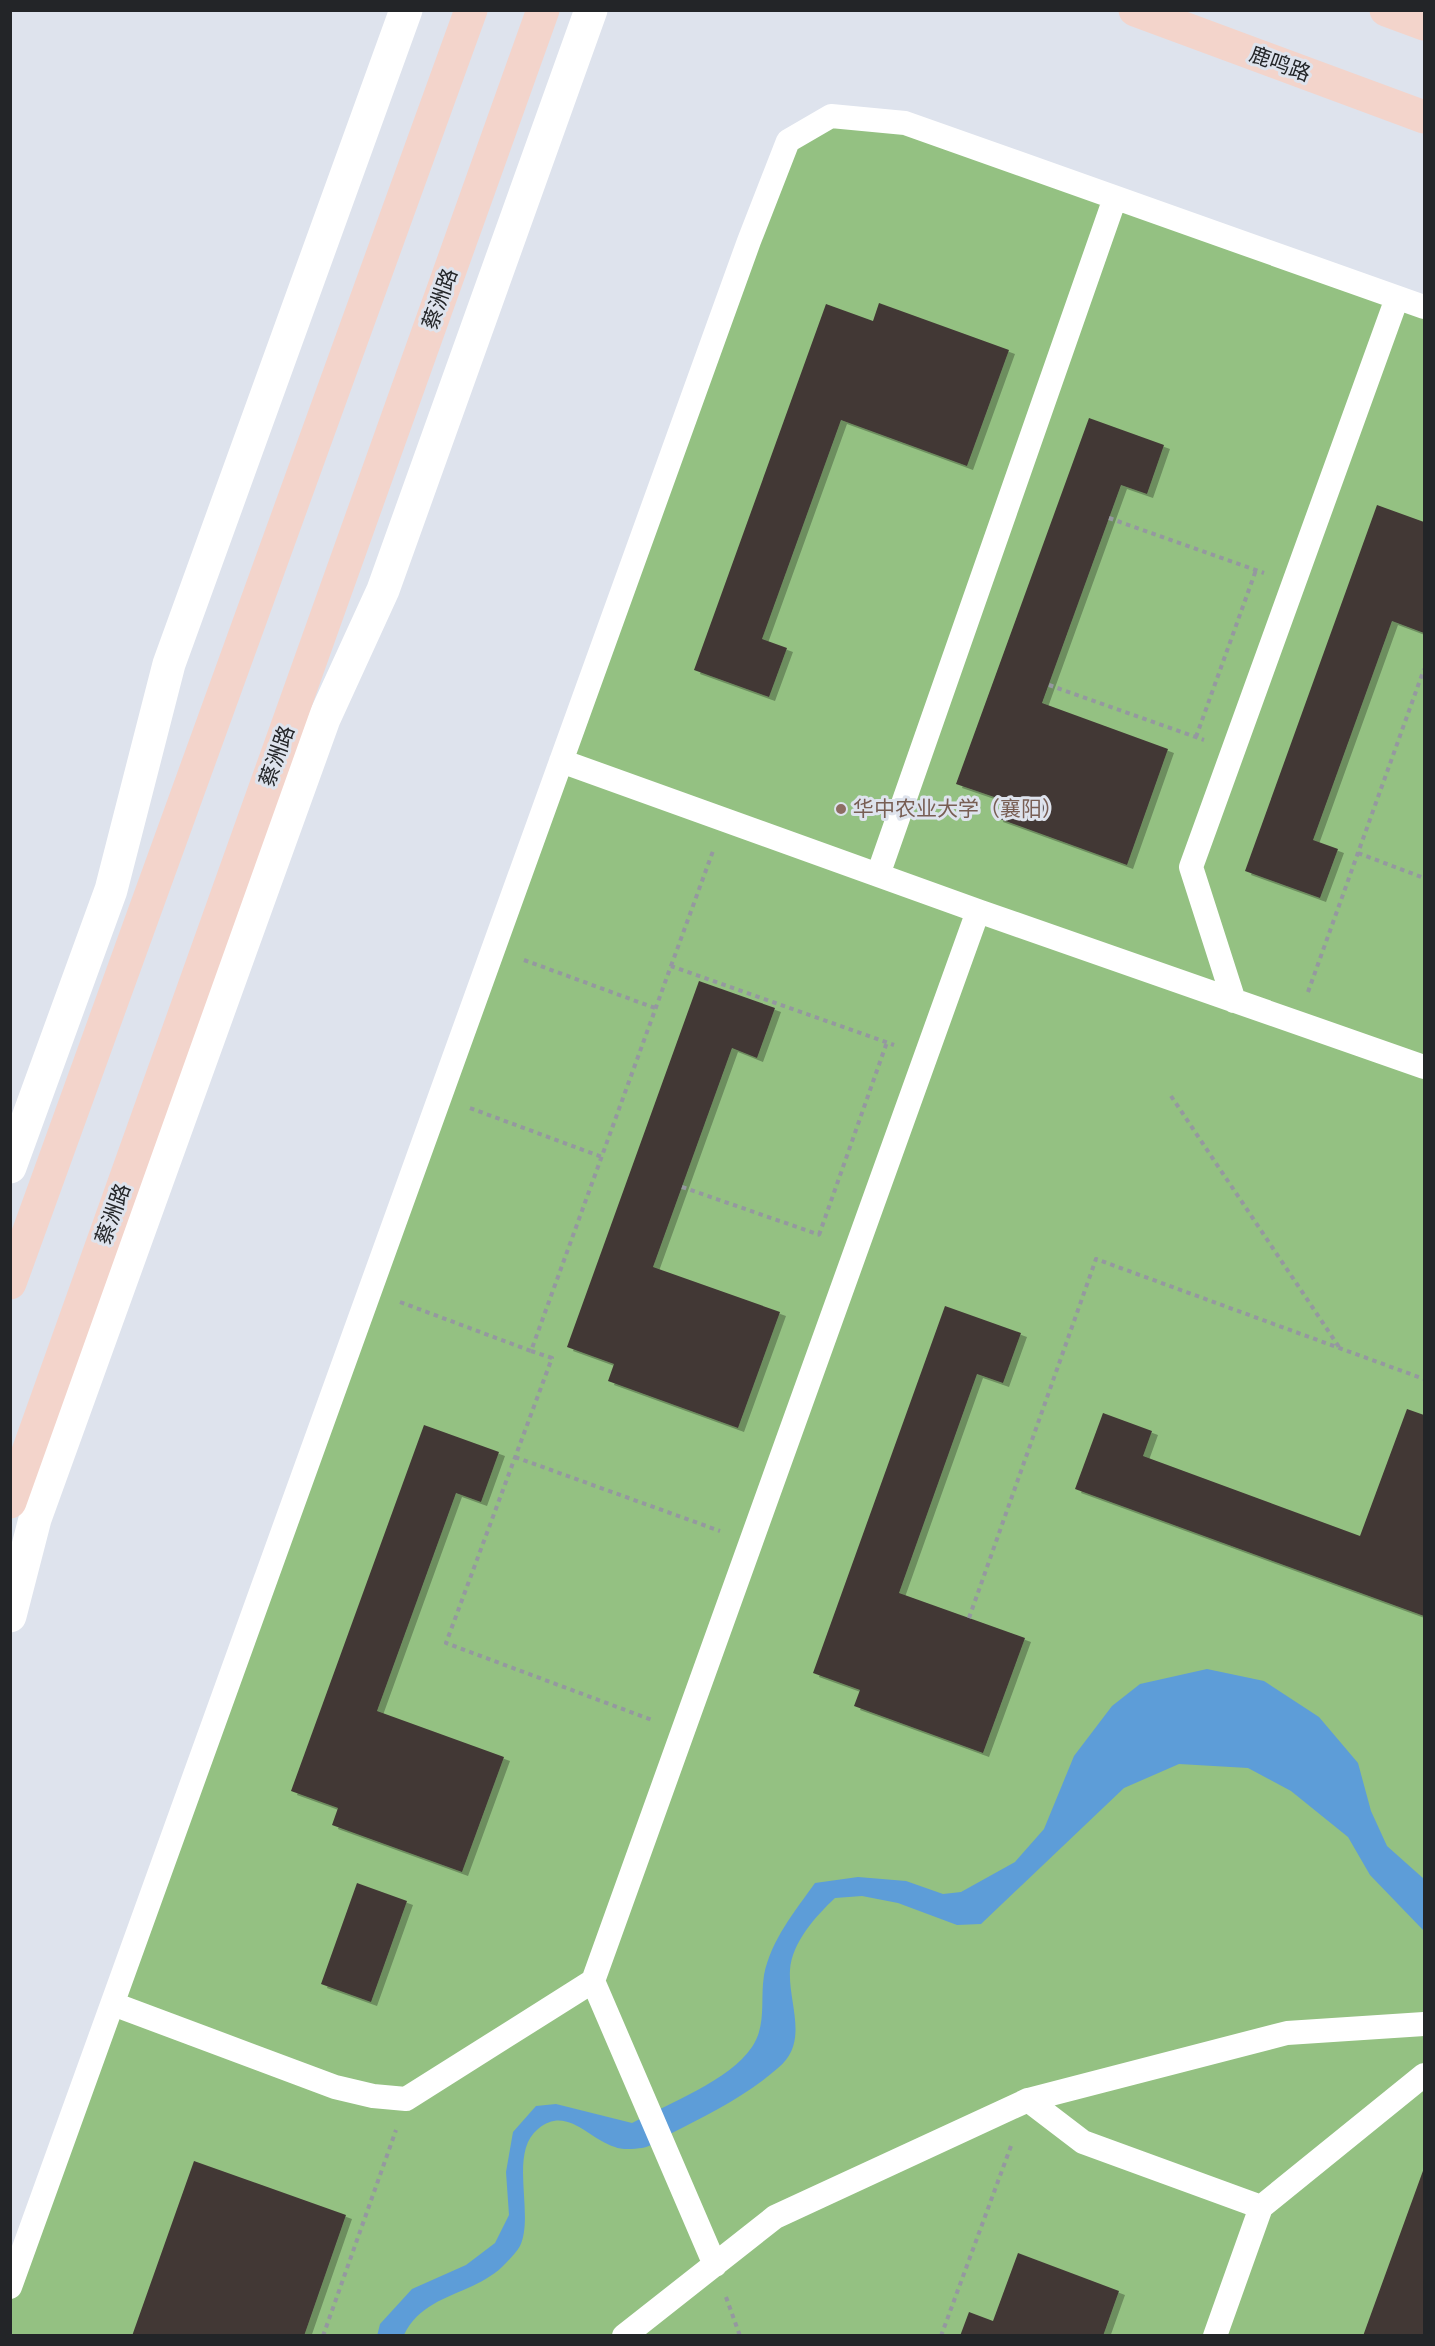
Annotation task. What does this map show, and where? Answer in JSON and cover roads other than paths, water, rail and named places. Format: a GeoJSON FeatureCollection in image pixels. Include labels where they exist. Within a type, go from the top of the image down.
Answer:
{"type":"FeatureCollection","features":[{"type":"Feature","properties":{"kind":"main road"},"geometry":{"type":"LineString","coordinates":[[10,1283],[471,10]]}},
{"type":"Feature","properties":{"kind":"main road","name":"蔡洲路"},"geometry":{"type":"LineString","coordinates":[[10,1502],[543,10]]}},
{"type":"Feature","properties":{"kind":"main road","name":"鹿鸣路"},"geometry":{"type":"LineString","coordinates":[[1135,10],[1425,117]]}},
{"type":"Feature","properties":{"kind":"main road"},"geometry":{"type":"LineString","coordinates":[[1386,10],[1425,24]]}},
{"type":"Feature","properties":{"kind":"street"},"geometry":{"type":"LineString","coordinates":[[10,1167],[111,890],[169,664],[406,10]]}},
{"type":"Feature","properties":{"kind":"street"},"geometry":{"type":"LineString","coordinates":[[10,1616],[35,1519],[324,719],[383,590],[591,10]]}},
{"type":"Feature","properties":{"kind":"lane"},"geometry":{"type":"LineString","coordinates":[[10,2287],[748,241],[788,141],[831,116],[905,123],[1425,307]]}},
{"type":"Feature","properties":{"kind":"lane"},"geometry":{"type":"LineString","coordinates":[[878,875],[1115,198]]}},
{"type":"Feature","properties":{"kind":"lane"},"geometry":{"type":"LineString","coordinates":[[1234,1001],[1191,867],[1397,298]]}},
{"type":"Feature","properties":{"kind":"lane"},"geometry":{"type":"LineString","coordinates":[[561,761],[978,911],[1425,1067]]}},
{"type":"Feature","properties":{"kind":"lane"},"geometry":{"type":"LineString","coordinates":[[113,2004],[335,2087],[373,2096],[406,2099],[593,1981],[978,911]]}},
{"type":"Feature","properties":{"kind":"lane"},"geometry":{"type":"LineString","coordinates":[[593,1981],[715,2265]]}},
{"type":"Feature","properties":{"kind":"lane"},"geometry":{"type":"LineString","coordinates":[[624,2336],[775,2217],[1028,2100],[1287,2033],[1425,2024]]}},
{"type":"Feature","properties":{"kind":"lane"},"geometry":{"type":"LineString","coordinates":[[1215,2336],[1261,2207],[1425,2075]]}},
{"type":"Feature","properties":{"kind":"lane"},"geometry":{"type":"LineString","coordinates":[[1028,2100],[1083,2142],[1261,2207]]}},
{"type":"Feature","properties":{"kind":"water"},"geometry":{"type":"Polygon","coordinates":[[[1207,1669],[1264,1681],[1319,1717],[1358,1763],[1371,1811],[1387,1846],[1424,1879],[1424,1931],[1370,1875],[1348,1837],[1291,1791],[1248,1768],[1179,1764],[1124,1788],[981,1924],[957,1925],[898,1903],[862,1896],[835,1898],[806,1930],[795,1949],[790,1970],[790,1983],[795,2035],[788,2058],[778,2068],[726,2104],[645,2147],[618,2148],[568,2122],[549,2123],[538,2129],[529,2140],[525,2153],[523,2168],[524,2233],[516,2252],[490,2277],[423,2311],[412,2321],[404,2335],[377,2336],[380,2324],[412,2289],[466,2265],[495,2243],[509,2215],[506,2172],[513,2132],[536,2106],[556,2104],[632,2123],[714,2081],[742,2059],[757,2039],[760,2030],[767,1962],[785,1926],[815,1883],[858,1877],[906,1881],[943,1894],[961,1892],[1015,1862],[1044,1829],[1074,1756],[1112,1706],[1140,1684],[1207,1669]]]}},
{"type":"Feature","properties":{"kind":"place","name":"华中农业大学（襄阳）"},"geometry":{"type":"Point","coordinates":[841,809]}}]}
